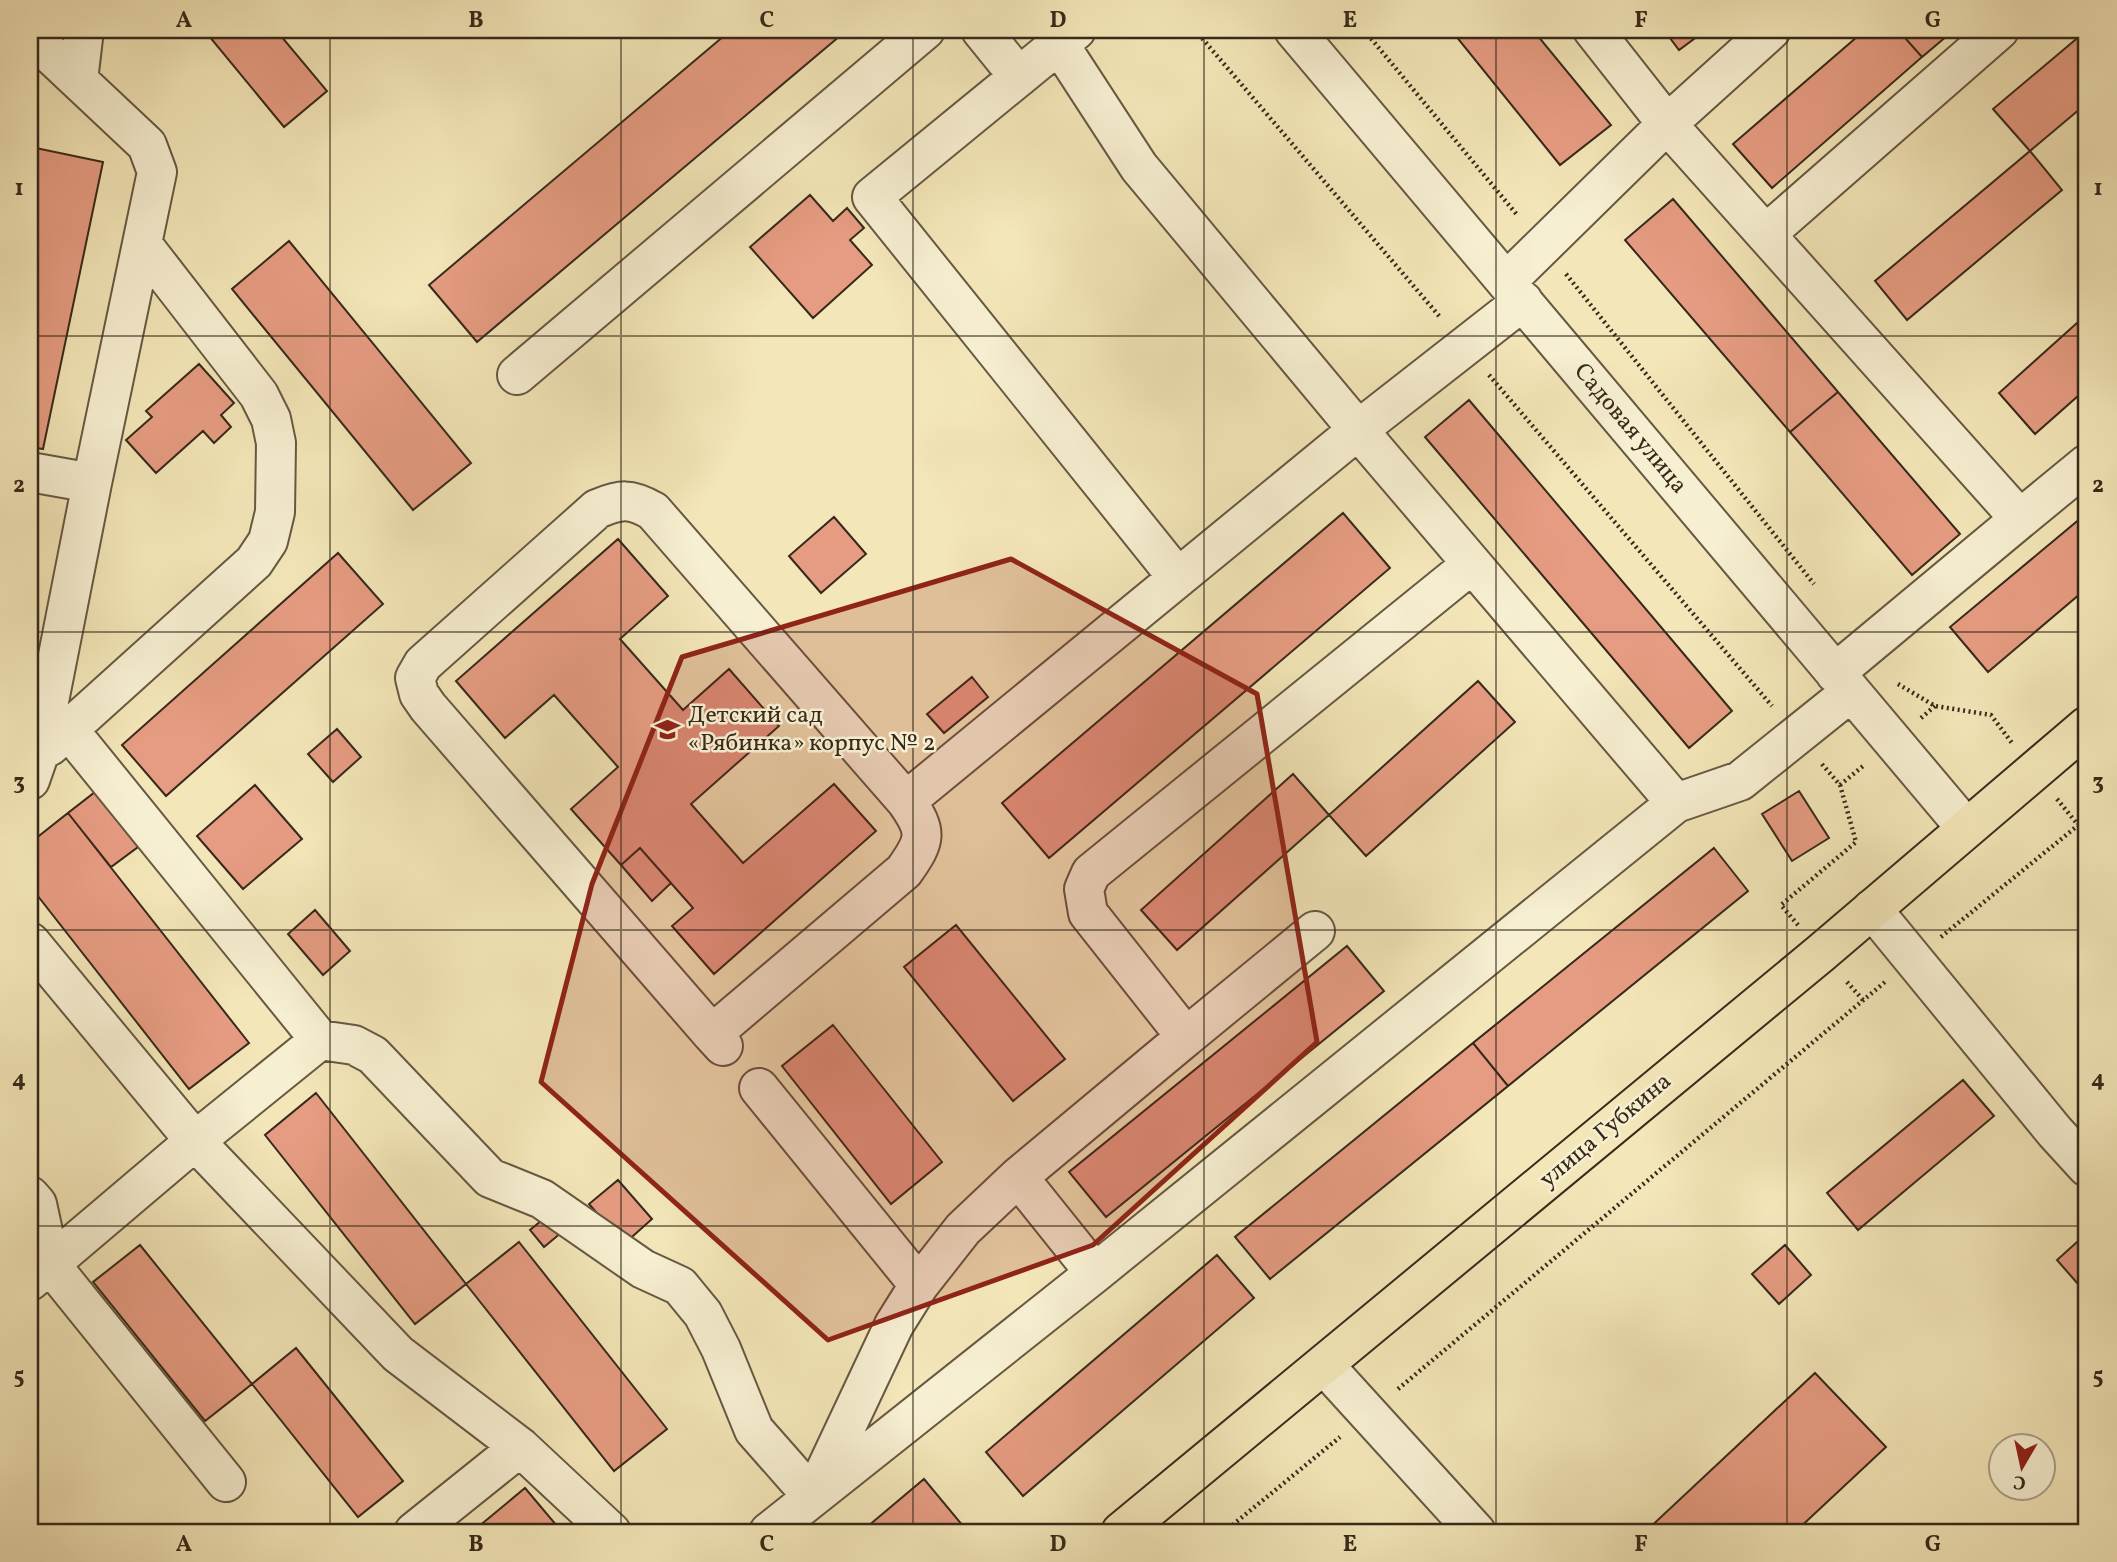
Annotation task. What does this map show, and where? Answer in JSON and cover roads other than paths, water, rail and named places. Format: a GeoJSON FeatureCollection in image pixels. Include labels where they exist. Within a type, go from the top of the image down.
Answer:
{"type":"FeatureCollection","features":[{"type":"Feature","properties":{"kind":"main road","name":"улица Губкина"},"geometry":{"type":"LineString","coordinates":[[1121,1532],[1872,909],[2087,726]]}},
{"type":"Feature","properties":{"kind":"street"},"geometry":{"type":"LineString","coordinates":[[78,80],[85,30]]}},
{"type":"Feature","properties":{"kind":"street"},"geometry":{"type":"LineString","coordinates":[[517,375],[925,30]]}},
{"type":"Feature","properties":{"kind":"street"},"geometry":{"type":"LineString","coordinates":[[981,30],[1019,77]]}},
{"type":"Feature","properties":{"kind":"street","name":"Садовая улица"},"geometry":{"type":"LineString","coordinates":[[1294,30],[1966,828]]}},
{"type":"Feature","properties":{"kind":"street"},"geometry":{"type":"LineString","coordinates":[[1592,30],[1667,124],[2020,519]]}},
{"type":"Feature","properties":{"kind":"street"},"geometry":{"type":"LineString","coordinates":[[906,801],[1358,430],[1465,346],[1514,292],[1543,245],[1667,124],[1771,30]]}},
{"type":"Feature","properties":{"kind":"street"},"geometry":{"type":"LineString","coordinates":[[1766,234],[1999,30]]}},
{"type":"Feature","properties":{"kind":"street"},"geometry":{"type":"LineString","coordinates":[[30,35],[147,145],[157,172],[34,768]]}},
{"type":"Feature","properties":{"kind":"street"},"geometry":{"type":"LineString","coordinates":[[1178,578],[872,197],[1067,37],[1139,167],[1358,430],[1676,803]]}},
{"type":"Feature","properties":{"kind":"street"},"geometry":{"type":"LineString","coordinates":[[34,768],[68,729],[254,562],[268,541],[275,512],[276,443],[271,419],[259,395],[142,244]]}},
{"type":"Feature","properties":{"kind":"street"},"geometry":{"type":"LineString","coordinates":[[769,1532],[1095,1273],[1676,803],[1740,781],[1797,736],[1843,682],[1866,647],[2087,464]]}},
{"type":"Feature","properties":{"kind":"street"},"geometry":{"type":"LineString","coordinates":[[30,472],[92,483]]}},
{"type":"Feature","properties":{"kind":"street"},"geometry":{"type":"LineString","coordinates":[[617,500],[638,503],[653,511],[906,801],[920,821],[922,838],[917,853],[905,870],[718,1040],[428,707],[419,694],[415,678],[423,664],[597,509],[617,500]]}},
{"type":"Feature","properties":{"kind":"street"},"geometry":{"type":"LineString","coordinates":[[1186,1037],[1088,913],[1084,890],[1091,873],[1472,564]]}},
{"type":"Feature","properties":{"kind":"street"},"geometry":{"type":"LineString","coordinates":[[68,729],[320,1040],[354,1045],[373,1055],[490,1178],[542,1199],[643,1269],[680,1286],[704,1314],[754,1430],[813,1497]]}},
{"type":"Feature","properties":{"kind":"street"},"geometry":{"type":"LineString","coordinates":[[1872,909],[2055,1132],[2087,1167]]}},
{"type":"Feature","properties":{"kind":"street"},"geometry":{"type":"LineString","coordinates":[[813,1497],[894,1325],[919,1285],[963,1229],[1018,1177],[1314,931]]}},
{"type":"Feature","properties":{"kind":"street"},"geometry":{"type":"LineString","coordinates":[[30,942],[195,1141],[398,1354],[520,1447],[611,1532]]}},
{"type":"Feature","properties":{"kind":"street"},"geometry":{"type":"LineString","coordinates":[[40,1272],[320,1040]]}},
{"type":"Feature","properties":{"kind":"street"},"geometry":{"type":"LineString","coordinates":[[759,1088],[919,1285]]}},
{"type":"Feature","properties":{"kind":"street"},"geometry":{"type":"LineString","coordinates":[[1018,1177],[1095,1273]]}},
{"type":"Feature","properties":{"kind":"street"},"geometry":{"type":"LineString","coordinates":[[30,1196],[37,1205],[40,1272],[226,1482]]}},
{"type":"Feature","properties":{"kind":"street"},"geometry":{"type":"LineString","coordinates":[[1324,1365],[1476,1532]]}},
{"type":"Feature","properties":{"kind":"street"},"geometry":{"type":"LineString","coordinates":[[414,1532],[520,1447]]}},
{"type":"Feature","properties":{"kind":"place","name":"Детский сад «Рябинка» корпус № 2"},"geometry":{"type":"Point","coordinates":[668,730]}}]}
